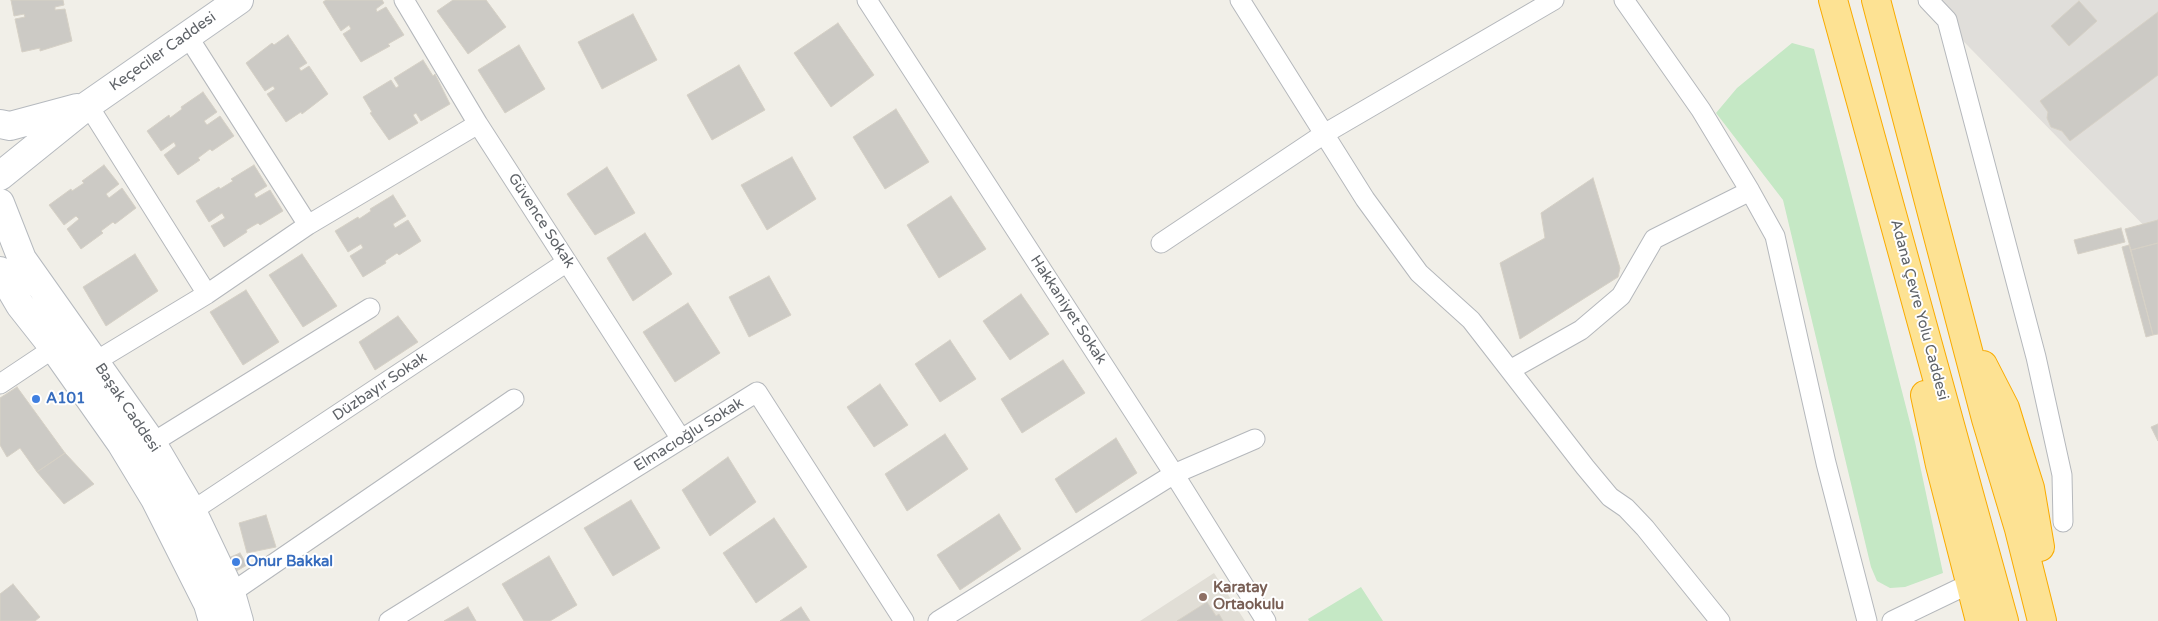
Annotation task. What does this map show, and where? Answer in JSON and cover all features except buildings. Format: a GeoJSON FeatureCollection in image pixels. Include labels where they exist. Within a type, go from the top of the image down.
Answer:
{"type":"FeatureCollection","features":[{"type":"Feature","properties":{"kind":"highway","name":"Adana Çevre Yolu Caddesi"},"geometry":{"type":"LineString","coordinates":[[1833,0],[2004,621]]}},
{"type":"Feature","properties":{"kind":"highway"},"geometry":{"type":"LineString","coordinates":[[1876,0],[1986,419],[2019,529],[2042,621]]}},
{"type":"Feature","properties":{"kind":"highway"},"geometry":{"type":"LineString","coordinates":[[1964,333],[1986,368],[2005,408],[2030,488],[2042,560],[2058,621]]}},
{"type":"Feature","properties":{"kind":"highway"},"geometry":{"type":"LineString","coordinates":[[1927,339],[1922,373],[1926,399],[1940,465],[1980,621]]}},
{"type":"Feature","properties":{"kind":"street","name":"Keçeciler Caddesi"},"geometry":{"type":"LineString","coordinates":[[0,176],[88,105],[239,0]]}},
{"type":"Feature","properties":{"kind":"street","name":"Güvence Sokak"},"geometry":{"type":"LineString","coordinates":[[404,0],[478,124],[681,439]]}},
{"type":"Feature","properties":{"kind":"street","name":"Hakkaniyet Sokak"},"geometry":{"type":"LineString","coordinates":[[867,0],[1174,474],[1266,621]]}},
{"type":"Feature","properties":{"kind":"street"},"geometry":{"type":"LineString","coordinates":[[1240,0],[1365,199],[1419,273],[1470,320],[1585,468],[1610,497],[1626,508],[1645,528],[1720,621]]}},
{"type":"Feature","properties":{"kind":"street"},"geometry":{"type":"LineString","coordinates":[[1162,242],[1324,134],[1554,0]]}},
{"type":"Feature","properties":{"kind":"street"},"geometry":{"type":"LineString","coordinates":[[1624,0],[1701,110],[1775,236],[1826,463],[1867,621]]}},
{"type":"Feature","properties":{"kind":"street"},"geometry":{"type":"LineString","coordinates":[[1928,0],[1947,20],[2036,357],[2062,475],[2063,522]]}},
{"type":"Feature","properties":{"kind":"street"},"geometry":{"type":"LineString","coordinates":[[187,35],[308,225]]}},
{"type":"Feature","properties":{"kind":"street"},"geometry":{"type":"LineString","coordinates":[[0,124],[10,126],[88,105],[207,294]]}},
{"type":"Feature","properties":{"kind":"street"},"geometry":{"type":"LineString","coordinates":[[96,360],[207,294],[308,225],[478,124]]}},
{"type":"Feature","properties":{"kind":"street"},"geometry":{"type":"LineString","coordinates":[[1510,370],[1581,330],[1621,296],[1654,239],[1750,191]]}},
{"type":"Feature","properties":{"kind":"street","name":"Başak Caddesi"},"geometry":{"type":"LineString","coordinates":[[0,203],[22,259],[96,360],[152,443],[192,511],[231,593],[239,621]]}},
{"type":"Feature","properties":{"kind":"street","name":"Düzbayır Sokak"},"geometry":{"type":"LineString","coordinates":[[192,511],[567,262]]}},
{"type":"Feature","properties":{"kind":"street","name":"Başak Caddesi"},"geometry":{"type":"LineString","coordinates":[[0,271],[10,303],[54,348],[121,442],[155,500],[208,604],[213,621]]}},
{"type":"Feature","properties":{"kind":"street"},"geometry":{"type":"LineString","coordinates":[[152,443],[370,308]]}},
{"type":"Feature","properties":{"kind":"street"},"geometry":{"type":"LineString","coordinates":[[0,384],[54,348]]}},
{"type":"Feature","properties":{"kind":"street","name":"Elmacıoğlu Sokak"},"geometry":{"type":"LineString","coordinates":[[388,621],[757,392],[904,621]]}},
{"type":"Feature","properties":{"kind":"street"},"geometry":{"type":"LineString","coordinates":[[231,593],[514,399]]}},
{"type":"Feature","properties":{"kind":"street"},"geometry":{"type":"LineString","coordinates":[[938,621],[1174,474],[1255,439]]}},
{"type":"Feature","properties":{"kind":"street"},"geometry":{"type":"LineString","coordinates":[[1892,621],[1970,583]]}},
{"type":"Feature","properties":{"kind":"shaded area"},"geometry":{"type":"Polygon","coordinates":[[[1923,0],[2158,0],[2158,240],[1923,0]]]}},
{"type":"Feature","properties":{"kind":"shaded area","name":"Karatay Ortaokulu"},"geometry":{"type":"Polygon","coordinates":[[[1214,573],[1245,621],[1140,621],[1214,573]]]}},
{"type":"Feature","properties":{"kind":"green space"},"geometry":{"type":"Polygon","coordinates":[[[1792,43],[1814,49],[1915,442],[1943,573],[1905,587],[1890,588],[1877,581],[1871,567],[1783,200],[1716,113],[1737,88],[1792,43]]]}},
{"type":"Feature","properties":{"kind":"green space"},"geometry":{"type":"Polygon","coordinates":[[[1361,587],[1383,621],[1309,621],[1308,619],[1361,587]]]}},
{"type":"Feature","properties":{"kind":"place","name":"A101"},"geometry":{"type":"Point","coordinates":[36,399]}},
{"type":"Feature","properties":{"kind":"place","name":"Onur Bakkal"},"geometry":{"type":"Point","coordinates":[236,562]}},
{"type":"Feature","properties":{"kind":"place","name":"Karatay Ortaokulu"},"geometry":{"type":"Point","coordinates":[1203,597]}}]}
